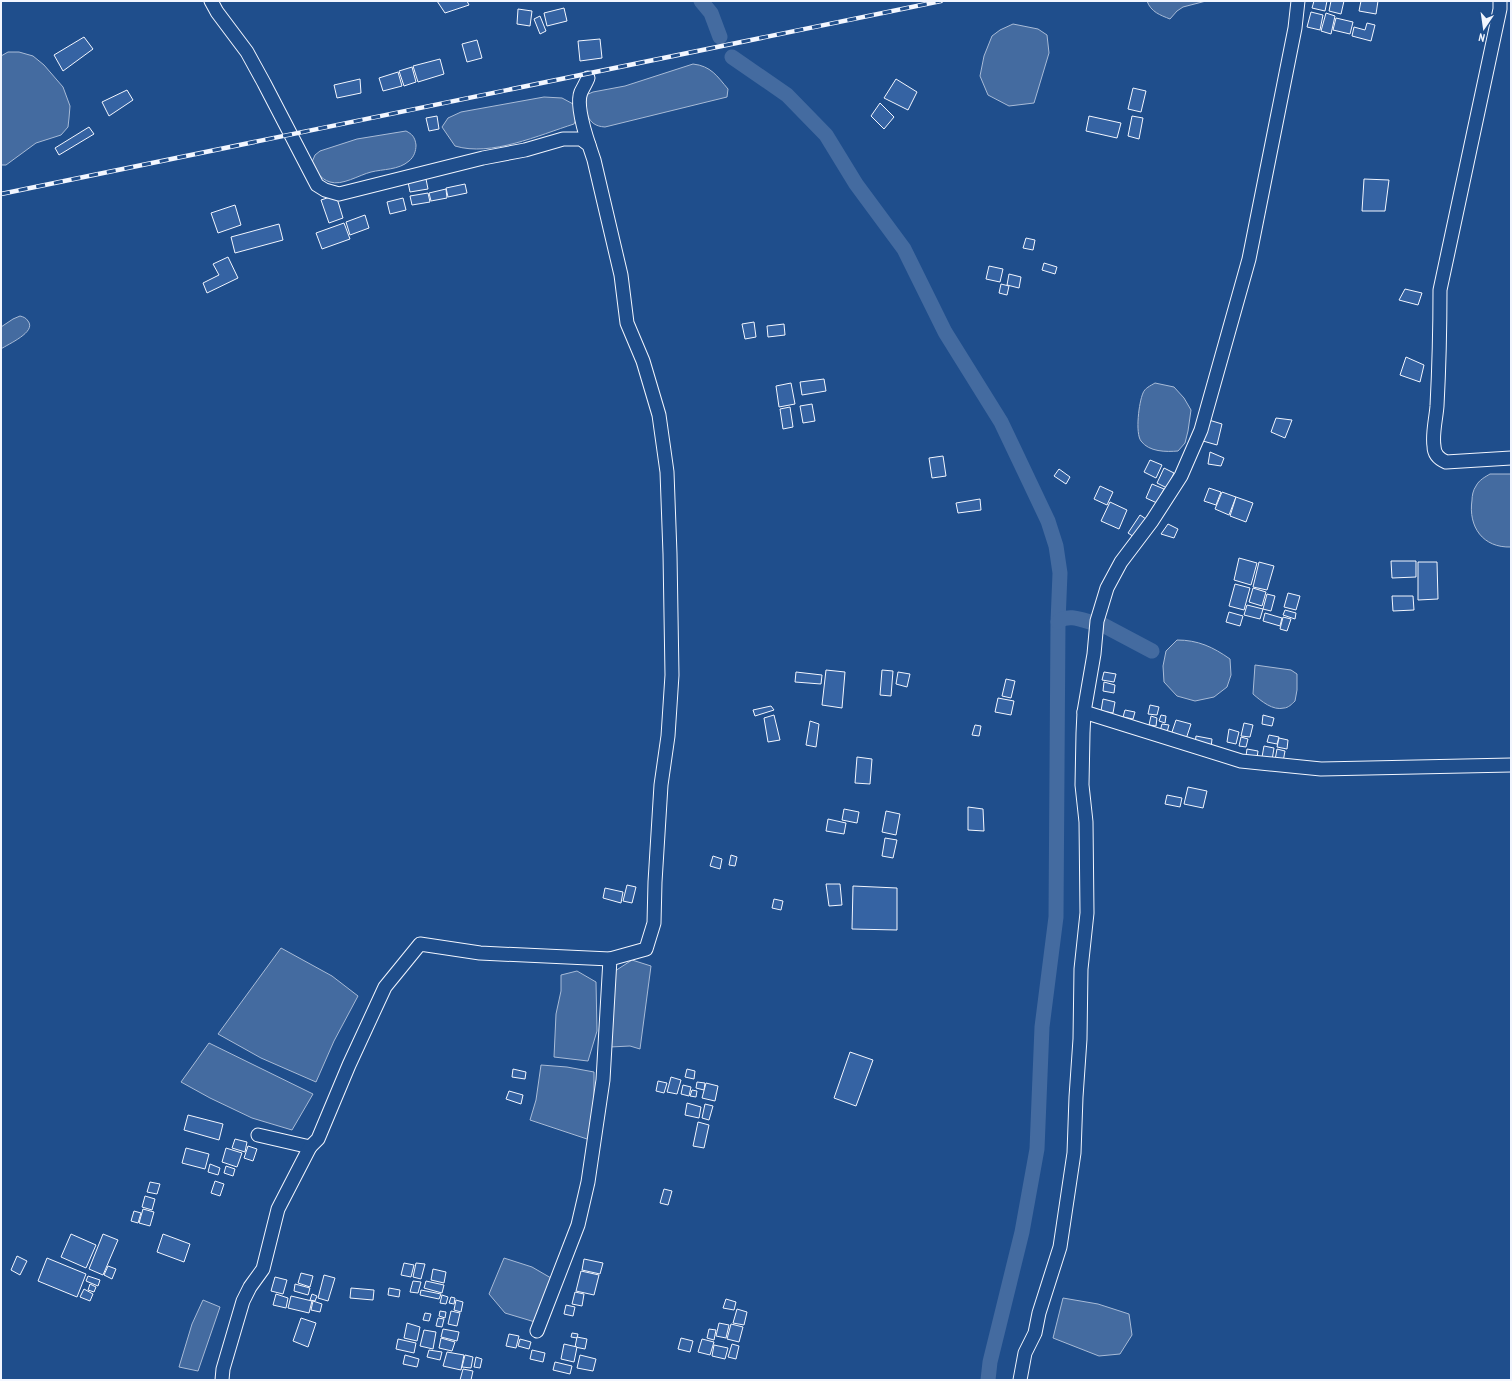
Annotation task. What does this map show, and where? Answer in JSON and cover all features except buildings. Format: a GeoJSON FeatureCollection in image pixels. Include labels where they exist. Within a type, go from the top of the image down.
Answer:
{"type":"FeatureCollection","features":[{"type":"Feature","properties":{"kind":"street"},"geometry":{"type":"LineString","coordinates":[[211,1],[217,12],[247,52],[317,185],[325,190],[339,194],[483,158],[525,150],[563,139],[581,139],[589,145]]}},
{"type":"Feature","properties":{"kind":"street"},"geometry":{"type":"LineString","coordinates":[[1020,1380],[1025,1353],[1035,1333],[1039,1313],[1060,1247],[1074,1153],[1080,1039],[1081,969],[1087,913],[1086,822],[1082,785],[1084,712],[1094,654],[1097,621],[1107,588],[1121,562],[1152,521],[1181,476],[1201,430],[1248,260],[1295,28],[1298,1]]}},
{"type":"Feature","properties":{"kind":"street"},"geometry":{"type":"LineString","coordinates":[[1500,1],[1500,9],[1440,290],[1437,410],[1433,445],[1435,454],[1446,462],[1511,458]]}},
{"type":"Feature","properties":{"kind":"street"},"geometry":{"type":"LineString","coordinates":[[222,1380],[223,1369],[243,1301],[250,1287],[263,1269],[278,1209],[310,1147],[318,1139],[349,1065],[385,987],[420,944],[480,952],[610,959],[646,949],[654,923],[661,785],[668,736],[672,675],[670,561],[666,472],[659,415],[643,361],[627,323],[621,275],[594,160],[583,127],[580,107],[580,93],[588,78]]}},
{"type":"Feature","properties":{"kind":"street"},"geometry":{"type":"LineString","coordinates":[[1084,712],[1241,761],[1322,769],[1511,765]]}},
{"type":"Feature","properties":{"kind":"street"},"geometry":{"type":"LineString","coordinates":[[537,1331],[578,1224],[588,1182],[603,1080],[610,959]]}},
{"type":"Feature","properties":{"kind":"street"},"geometry":{"type":"LineString","coordinates":[[258,1135],[310,1147]]}},
{"type":"Feature","properties":{"kind":"water"},"geometry":{"type":"Polygon","coordinates":[[[1147,1],[1206,1],[1183,7],[1170,19],[1153,10],[1147,1]]]}},
{"type":"Feature","properties":{"kind":"water"},"geometry":{"type":"Polygon","coordinates":[[[1013,24],[1038,29],[1047,35],[1049,53],[1034,103],[1009,106],[988,95],[980,76],[984,56],[992,36],[1000,30],[1013,24]]]}},
{"type":"Feature","properties":{"kind":"water"},"geometry":{"type":"Polygon","coordinates":[[[8,52],[19,52],[33,56],[44,65],[63,87],[70,106],[68,127],[61,135],[36,143],[6,165],[1,165],[1,56],[8,52]]]}},
{"type":"Feature","properties":{"kind":"water"},"geometry":{"type":"Polygon","coordinates":[[[693,64],[705,67],[713,72],[728,89],[727,97],[605,127],[594,124],[590,120],[586,106],[586,95],[593,92],[625,86],[693,64]]]}},
{"type":"Feature","properties":{"kind":"water"},"geometry":{"type":"Polygon","coordinates":[[[544,97],[562,98],[575,105],[576,119],[574,124],[530,139],[499,147],[484,149],[469,149],[455,146],[442,127],[448,118],[461,112],[544,97]]]}},
{"type":"Feature","properties":{"kind":"water"},"geometry":{"type":"Polygon","coordinates":[[[406,131],[414,138],[416,142],[416,149],[411,159],[401,166],[371,172],[340,183],[335,183],[327,181],[321,177],[312,162],[315,155],[320,151],[357,139],[406,131]]]}},
{"type":"Feature","properties":{"kind":"water"},"geometry":{"type":"Polygon","coordinates":[[[20,316],[28,321],[30,325],[29,329],[20,337],[1,349],[1,327],[20,316]]]}},
{"type":"Feature","properties":{"kind":"water"},"geometry":{"type":"Polygon","coordinates":[[[1155,383],[1174,387],[1184,398],[1191,410],[1185,443],[1178,451],[1153,449],[1144,445],[1139,437],[1138,417],[1143,393],[1148,387],[1155,383]]]}},
{"type":"Feature","properties":{"kind":"water"},"geometry":{"type":"Polygon","coordinates":[[[1490,474],[1511,474],[1511,547],[1493,544],[1485,540],[1475,527],[1472,519],[1471,510],[1474,489],[1480,480],[1490,474]]]}},
{"type":"Feature","properties":{"kind":"water"},"geometry":{"type":"Polygon","coordinates":[[[1177,640],[1192,641],[1205,645],[1230,659],[1231,675],[1227,687],[1214,697],[1195,701],[1177,696],[1164,682],[1163,666],[1166,651],[1177,640]]]}},
{"type":"Feature","properties":{"kind":"water"},"geometry":{"type":"Polygon","coordinates":[[[1255,665],[1291,670],[1297,674],[1295,701],[1290,706],[1280,709],[1271,707],[1253,694],[1255,665]]]}},
{"type":"Feature","properties":{"kind":"water"},"geometry":{"type":"Polygon","coordinates":[[[281,948],[332,976],[358,996],[334,1041],[316,1082],[261,1058],[218,1034],[281,948]]]}},
{"type":"Feature","properties":{"kind":"water"},"geometry":{"type":"Polygon","coordinates":[[[632,960],[651,966],[640,1049],[630,1046],[610,1047],[615,971],[632,960]]]}},
{"type":"Feature","properties":{"kind":"water"},"geometry":{"type":"Polygon","coordinates":[[[577,971],[596,982],[597,1031],[588,1061],[554,1057],[556,1014],[561,991],[561,975],[577,971]]]}},
{"type":"Feature","properties":{"kind":"water"},"geometry":{"type":"Polygon","coordinates":[[[209,1043],[313,1094],[292,1130],[252,1118],[181,1082],[209,1043]]]}},
{"type":"Feature","properties":{"kind":"water"},"geometry":{"type":"Polygon","coordinates":[[[541,1065],[567,1067],[594,1072],[594,1099],[590,1140],[530,1120],[536,1100],[541,1065]]]}},
{"type":"Feature","properties":{"kind":"water"},"geometry":{"type":"Polygon","coordinates":[[[504,1258],[532,1267],[551,1278],[535,1322],[505,1313],[489,1294],[504,1258]]]}},
{"type":"Feature","properties":{"kind":"water"},"geometry":{"type":"Polygon","coordinates":[[[1063,1298],[1098,1304],[1129,1314],[1132,1335],[1120,1354],[1099,1356],[1053,1338],[1063,1298]]]}},
{"type":"Feature","properties":{"kind":"water"},"geometry":{"type":"Polygon","coordinates":[[[203,1300],[220,1307],[198,1371],[179,1367],[192,1324],[203,1300]]]}},
{"type":"Feature","properties":{"kind":"waterway"},"geometry":{"type":"LineString","coordinates":[[701,1],[711,13],[720,37]]}},
{"type":"Feature","properties":{"kind":"waterway"},"geometry":{"type":"LineString","coordinates":[[732,57],[787,95],[826,135],[856,184],[904,249],[945,332],[1001,422],[1048,521],[1056,546],[1060,573],[1058,622],[1056,917],[1042,1027],[1037,1149],[1022,1232],[990,1362],[988,1380]]}},
{"type":"Feature","properties":{"kind":"waterway"},"geometry":{"type":"LineString","coordinates":[[1058,622],[1065,618],[1090,622]]}},
{"type":"Feature","properties":{"kind":"waterway"},"geometry":{"type":"LineString","coordinates":[[1103,625],[1152,651]]}},
{"type":"Feature","properties":{"kind":"railway"},"geometry":{"type":"LineString","coordinates":[[1,194],[941,1]]}}]}
